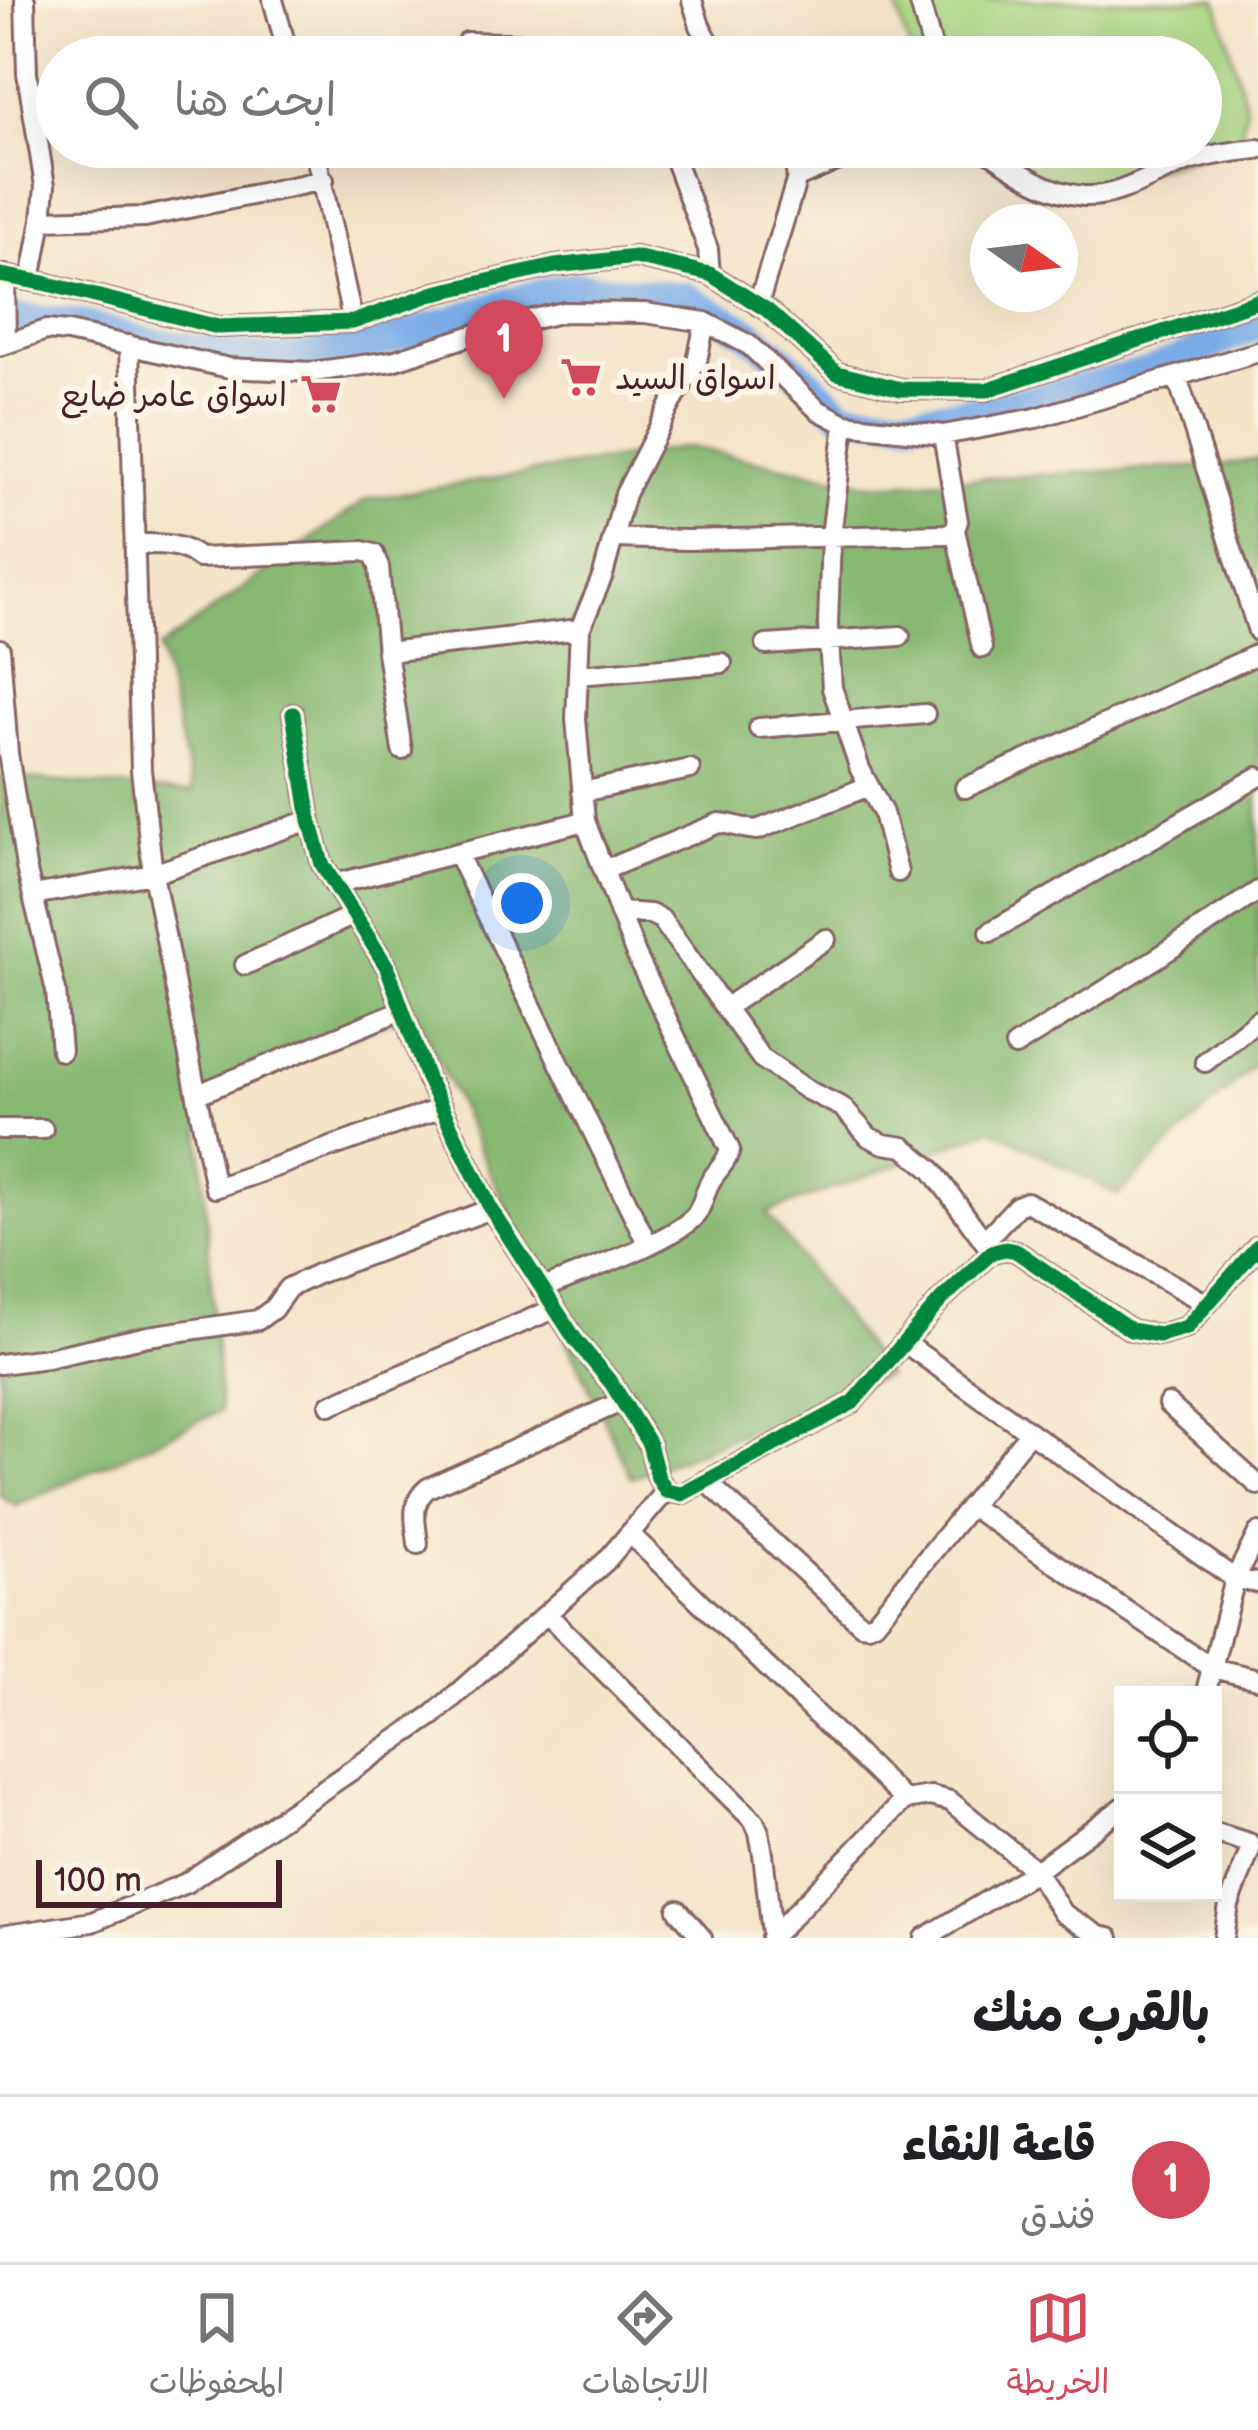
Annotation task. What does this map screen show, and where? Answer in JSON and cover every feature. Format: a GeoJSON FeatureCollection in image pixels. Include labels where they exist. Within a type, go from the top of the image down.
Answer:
{"type":"FeatureCollection","features":[{"type":"Feature","properties":{"kind":"street"},"geometry":{"type":"LineString","coordinates":[[25,0],[27,74],[36,130]]}},
{"type":"Feature","properties":{"kind":"street"},"geometry":{"type":"LineString","coordinates":[[273,0],[283,36]]}},
{"type":"Feature","properties":{"kind":"street"},"geometry":{"type":"LineString","coordinates":[[692,0],[706,36]]}},
{"type":"Feature","properties":{"kind":"street"},"geometry":{"type":"LineString","coordinates":[[920,0],[929,36]]}},
{"type":"Feature","properties":{"kind":"street"},"geometry":{"type":"LineString","coordinates":[[1222,154],[1258,149]]}},
{"type":"Feature","properties":{"kind":"street"},"geometry":{"type":"LineString","coordinates":[[31,280],[43,220],[42,168]]}},
{"type":"Feature","properties":{"kind":"street"},"geometry":{"type":"LineString","coordinates":[[320,168],[353,322]]}},
{"type":"Feature","properties":{"kind":"street"},"geometry":{"type":"LineString","coordinates":[[678,168],[707,249],[710,274]]}},
{"type":"Feature","properties":{"kind":"street"},"geometry":{"type":"LineString","coordinates":[[758,305],[797,178],[795,168]]}},
{"type":"Feature","properties":{"kind":"street"},"geometry":{"type":"LineString","coordinates":[[797,178],[821,168]]}},
{"type":"Feature","properties":{"kind":"street"},"geometry":{"type":"LineString","coordinates":[[1016,168],[1046,186],[1100,196],[1173,168]]}},
{"type":"Feature","properties":{"kind":"street"},"geometry":{"type":"LineString","coordinates":[[43,220],[145,217],[324,180]]}},
{"type":"Feature","properties":{"kind":"street"},"geometry":{"type":"LineString","coordinates":[[1258,301],[986,390],[901,389],[837,373],[758,305],[710,274],[635,257],[556,266],[435,293],[353,322],[218,327],[2,275],[3,344],[46,330],[68,332],[229,368],[312,372],[392,361],[564,312],[645,313],[705,322],[749,345],[818,410],[845,424],[944,435],[1036,418],[1258,352]]}},
{"type":"Feature","properties":{"kind":"street"},"geometry":{"type":"LineString","coordinates":[[541,1289],[648,1245],[691,1220],[730,1150],[636,955],[585,821],[576,719],[580,629],[603,574],[625,494],[697,361],[705,322]]}},
{"type":"Feature","properties":{"kind":"street"},"geometry":{"type":"LineString","coordinates":[[129,345],[141,770],[154,874],[215,1188],[442,1108]]}},
{"type":"Feature","properties":{"kind":"street"},"geometry":{"type":"LineString","coordinates":[[1178,377],[1258,631]]}},
{"type":"Feature","properties":{"kind":"street"},"geometry":{"type":"LineString","coordinates":[[845,424],[831,536],[832,688],[860,769],[883,813],[898,872]]}},
{"type":"Feature","properties":{"kind":"street"},"geometry":{"type":"LineString","coordinates":[[944,435],[958,521],[955,530],[982,648]]}},
{"type":"Feature","properties":{"kind":"street"},"geometry":{"type":"LineString","coordinates":[[614,538],[946,534],[955,530]]}},
{"type":"Feature","properties":{"kind":"street"},"geometry":{"type":"LineString","coordinates":[[136,544],[172,544],[199,558],[374,554],[402,750]]}},
{"type":"Feature","properties":{"kind":"street"},"geometry":{"type":"LineString","coordinates":[[387,652],[580,629]]}},
{"type":"Feature","properties":{"kind":"street"},"geometry":{"type":"LineString","coordinates":[[766,645],[900,635]]}},
{"type":"Feature","properties":{"kind":"street"},"geometry":{"type":"LineString","coordinates":[[0,650],[8,753],[56,991],[62,1051]]}},
{"type":"Feature","properties":{"kind":"street"},"geometry":{"type":"LineString","coordinates":[[965,788],[1258,654]]}},
{"type":"Feature","properties":{"kind":"street"},"geometry":{"type":"LineString","coordinates":[[578,675],[722,663]]}},
{"type":"Feature","properties":{"kind":"street"},"geometry":{"type":"LineString","coordinates":[[293,714],[322,865],[387,967],[427,1078],[491,1209],[554,1309],[623,1401],[649,1444],[666,1491],[682,1494],[852,1403],[988,1247],[1017,1206],[1027,1202],[1207,1304]]}},
{"type":"Feature","properties":{"kind":"street"},"geometry":{"type":"LineString","coordinates":[[759,728],[925,715]]}},
{"type":"Feature","properties":{"kind":"street"},"geometry":{"type":"LineString","coordinates":[[582,792],[690,769]]}},
{"type":"Feature","properties":{"kind":"street"},"geometry":{"type":"LineString","coordinates":[[991,932],[1258,777]]}},
{"type":"Feature","properties":{"kind":"street"},"geometry":{"type":"LineString","coordinates":[[604,871],[719,823],[757,830],[868,786]]}},
{"type":"Feature","properties":{"kind":"street"},"geometry":{"type":"LineString","coordinates":[[33,895],[154,874],[310,820]]}},
{"type":"Feature","properties":{"kind":"street"},"geometry":{"type":"LineString","coordinates":[[334,884],[585,821]]}},
{"type":"Feature","properties":{"kind":"street"},"geometry":{"type":"LineString","coordinates":[[457,853],[648,1245]]}},
{"type":"Feature","properties":{"kind":"street"},"geometry":{"type":"LineString","coordinates":[[1015,1046],[1258,891]]}},
{"type":"Feature","properties":{"kind":"street"},"geometry":{"type":"LineString","coordinates":[[620,912],[650,914],[662,920],[761,1058],[842,1107],[869,1137],[904,1147],[932,1170],[988,1247],[1016,1251],[1131,1330],[1159,1335],[1187,1328],[1258,1246]]}},
{"type":"Feature","properties":{"kind":"street"},"geometry":{"type":"LineString","coordinates":[[245,964],[354,915]]}},
{"type":"Feature","properties":{"kind":"street"},"geometry":{"type":"LineString","coordinates":[[725,1008],[826,939]]}},
{"type":"Feature","properties":{"kind":"street"},"geometry":{"type":"LineString","coordinates":[[198,1094],[402,1010]]}},
{"type":"Feature","properties":{"kind":"street"},"geometry":{"type":"LineString","coordinates":[[1205,1062],[1258,1020]]}},
{"type":"Feature","properties":{"kind":"street"},"geometry":{"type":"LineString","coordinates":[[0,1129],[43,1129]]}},
{"type":"Feature","properties":{"kind":"street"},"geometry":{"type":"LineString","coordinates":[[0,1364],[258,1320],[273,1310],[288,1288],[317,1274],[491,1209]]}},
{"type":"Feature","properties":{"kind":"street"},"geometry":{"type":"LineString","coordinates":[[330,1405],[554,1309]]}},
{"type":"Feature","properties":{"kind":"street"},"geometry":{"type":"LineString","coordinates":[[905,1343],[1234,1579],[1258,1583]]}},
{"type":"Feature","properties":{"kind":"street"},"geometry":{"type":"LineString","coordinates":[[418,1544],[414,1510],[419,1495],[428,1488],[623,1401]]}},
{"type":"Feature","properties":{"kind":"street"},"geometry":{"type":"LineString","coordinates":[[1168,1404],[1258,1485]]}},
{"type":"Feature","properties":{"kind":"street"},"geometry":{"type":"LineString","coordinates":[[706,1481],[861,1624],[868,1625],[1030,1432]]}},
{"type":"Feature","properties":{"kind":"street"},"geometry":{"type":"LineString","coordinates":[[0,1936],[98,1930],[186,1882],[433,1715],[606,1561],[666,1491]]}},
{"type":"Feature","properties":{"kind":"street"},"geometry":{"type":"LineString","coordinates":[[970,1506],[1212,1668],[1258,1679]]}},
{"type":"Feature","properties":{"kind":"street"},"geometry":{"type":"LineString","coordinates":[[1207,1686],[1234,1579],[1258,1533]]}},
{"type":"Feature","properties":{"kind":"street"},"geometry":{"type":"LineString","coordinates":[[630,1534],[904,1800]]}},
{"type":"Feature","properties":{"kind":"street"},"geometry":{"type":"LineString","coordinates":[[547,1614],[754,1821],[771,1936]]}},
{"type":"Feature","properties":{"kind":"street"},"geometry":{"type":"LineString","coordinates":[[771,1936],[904,1800],[929,1796],[950,1801],[1036,1871],[1062,1913],[1109,1938]]}},
{"type":"Feature","properties":{"kind":"street"},"geometry":{"type":"LineString","coordinates":[[925,1938],[1036,1871],[1114,1815]]}},
{"type":"Feature","properties":{"kind":"street"},"geometry":{"type":"LineString","coordinates":[[1222,1835],[1249,1843],[1250,1850],[1229,1905],[1224,1938]]}},
{"type":"Feature","properties":{"kind":"street"},"geometry":{"type":"LineString","coordinates":[[678,1910],[703,1938]]}},
{"type":"Feature","properties":{"kind":"green space"},"geometry":{"type":"Polygon","coordinates":[[[894,0],[1217,0],[1246,107],[1239,144],[1222,149],[1222,36],[905,36],[894,0]]]}},
{"type":"Feature","properties":{"kind":"green space"},"geometry":{"type":"Polygon","coordinates":[[[1024,168],[1157,168],[1089,188],[1033,176],[1024,168]]]}},
{"type":"Feature","properties":{"kind":"green space"},"geometry":{"type":"Polygon","coordinates":[[[687,447],[873,484],[1224,465],[1258,459],[1258,1061],[1118,1195],[993,1129],[767,1213],[887,1375],[631,1478],[415,1010],[198,1097],[220,1411],[16,1506],[0,1496],[0,777],[193,793],[159,649],[367,499],[687,447]]]}},
{"type":"Feature","properties":{"kind":"waterway"},"geometry":{"type":"LineString","coordinates":[[0,317],[78,324],[148,342],[277,360],[381,343],[575,286],[685,297],[747,331],[843,414],[912,418],[995,407],[1148,373],[1258,325]]}},
{"type":"Feature","properties":{"kind":"cycle path"},"geometry":{"type":"LineString","coordinates":[[0,275],[218,327],[353,322],[435,293],[555,266],[635,257],[710,274],[767,310],[837,373],[901,389],[986,390],[1258,301]]}},
{"type":"Feature","properties":{"kind":"cycle path"},"geometry":{"type":"LineString","coordinates":[[293,714],[322,864],[387,967],[427,1078],[491,1209],[575,1339],[612,1384],[649,1444],[666,1491],[682,1494],[852,1403],[941,1300],[992,1252],[1016,1251],[1131,1330],[1159,1335],[1187,1327],[1258,1246]]}},
{"type":"Feature","properties":{"kind":"place","name":"اسواق السيد"},"geometry":{"type":"Point","coordinates":[581,377]}},
{"type":"Feature","properties":{"kind":"place","name":"اسواق عامر ضايع"},"geometry":{"type":"Point","coordinates":[321,394]}},
{"type":"Feature","properties":{"kind":"place","name":"قاعة النقاء"},"geometry":{"type":"Point","coordinates":[504,399]}}]}
